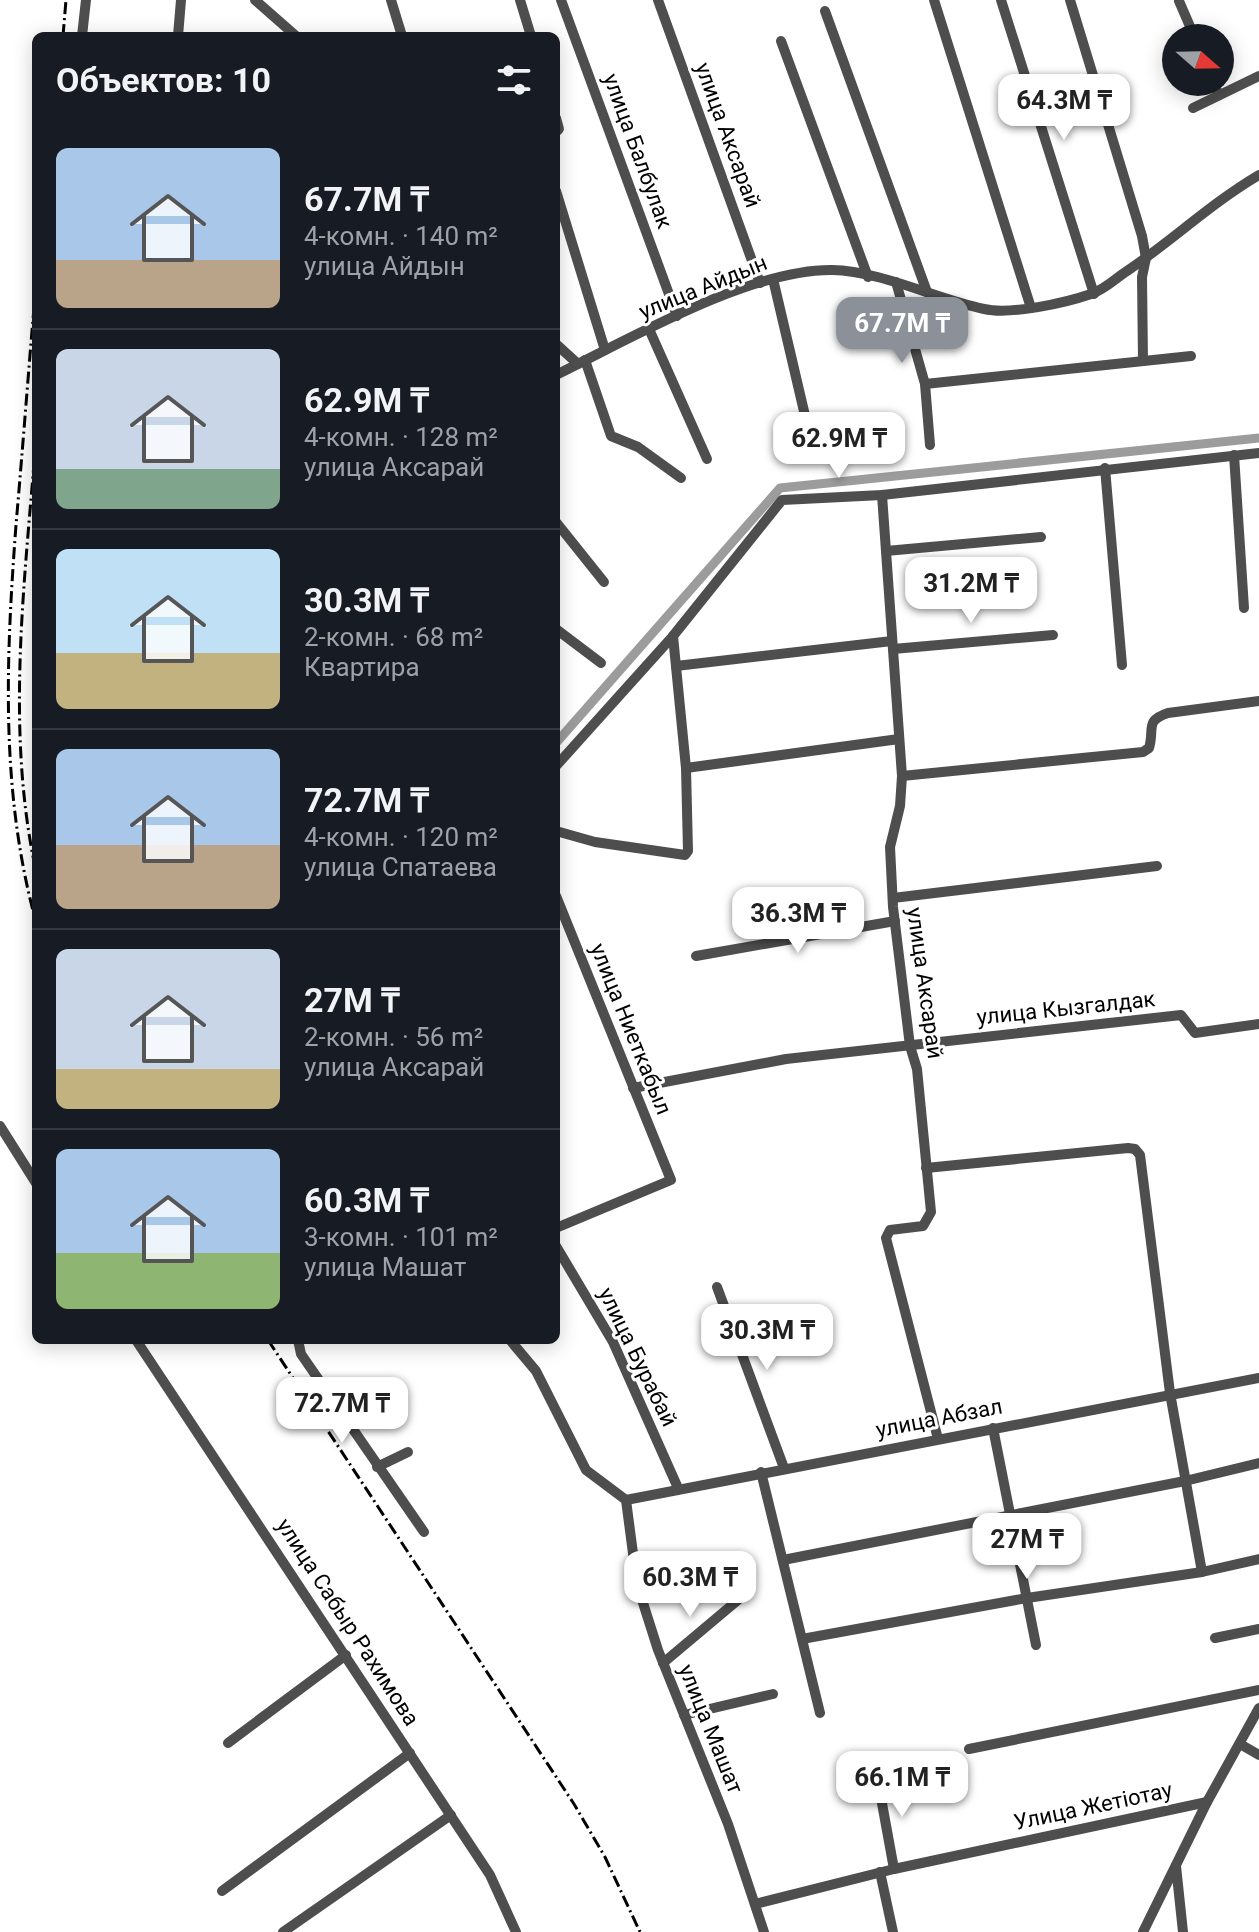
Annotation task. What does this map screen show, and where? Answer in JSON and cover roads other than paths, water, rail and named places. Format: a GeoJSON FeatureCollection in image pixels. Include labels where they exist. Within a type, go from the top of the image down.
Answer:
{"type":"FeatureCollection","features":[{"type":"Feature","properties":{"kind":"street"},"geometry":{"type":"LineString","coordinates":[[82,32],[86,0]]}},
{"type":"Feature","properties":{"kind":"street"},"geometry":{"type":"LineString","coordinates":[[178,32],[181,0]]}},
{"type":"Feature","properties":{"kind":"street"},"geometry":{"type":"LineString","coordinates":[[255,0],[291,32]]}},
{"type":"Feature","properties":{"kind":"street"},"geometry":{"type":"LineString","coordinates":[[391,0],[401,32]]}},
{"type":"Feature","properties":{"kind":"street"},"geometry":{"type":"LineString","coordinates":[[520,0],[530,32]]}},
{"type":"Feature","properties":{"kind":"street","name":"улица Балбулак"},"geometry":{"type":"LineString","coordinates":[[561,0],[677,316]]}},
{"type":"Feature","properties":{"kind":"street","name":"улица Аксарай"},"geometry":{"type":"LineString","coordinates":[[658,0],[760,283]]}},
{"type":"Feature","properties":{"kind":"street"},"geometry":{"type":"LineString","coordinates":[[934,0],[1031,308]]}},
{"type":"Feature","properties":{"kind":"street"},"geometry":{"type":"LineString","coordinates":[[1001,0],[1094,294]]}},
{"type":"Feature","properties":{"kind":"street"},"geometry":{"type":"LineString","coordinates":[[1070,0],[1138,221],[1146,258],[1142,277],[1143,361]]}},
{"type":"Feature","properties":{"kind":"street"},"geometry":{"type":"LineString","coordinates":[[1179,1],[1189,24]]}},
{"type":"Feature","properties":{"kind":"street"},"geometry":{"type":"LineString","coordinates":[[825,11],[927,292]]}},
{"type":"Feature","properties":{"kind":"street"},"geometry":{"type":"LineString","coordinates":[[781,41],[868,277]]}},
{"type":"Feature","properties":{"kind":"street"},"geometry":{"type":"LineString","coordinates":[[1234,88],[1259,76]]}},
{"type":"Feature","properties":{"kind":"street"},"geometry":{"type":"LineString","coordinates":[[1193,108],[1217,96]]}},
{"type":"Feature","properties":{"kind":"street","name":"улица Айдын"},"geometry":{"type":"LineString","coordinates":[[560,373],[677,316],[760,283],[825,270],[896,282],[987,310],[1031,308],[1094,294],[1146,258],[1219,199],[1259,175]]}},
{"type":"Feature","properties":{"kind":"street"},"geometry":{"type":"LineString","coordinates":[[560,204],[605,350]]}},
{"type":"Feature","properties":{"kind":"street"},"geometry":{"type":"LineString","coordinates":[[773,279],[814,454]]}},
{"type":"Feature","properties":{"kind":"street"},"geometry":{"type":"LineString","coordinates":[[896,282],[925,384],[930,445]]}},
{"type":"Feature","properties":{"kind":"street"},"geometry":{"type":"LineString","coordinates":[[649,329],[707,459]]}},
{"type":"Feature","properties":{"kind":"street"},"geometry":{"type":"LineString","coordinates":[[560,347],[582,362],[611,436],[638,447],[681,478]]}},
{"type":"Feature","properties":{"kind":"street"},"geometry":{"type":"LineString","coordinates":[[925,384],[1191,356]]}},
{"type":"Feature","properties":{"kind":"street"},"geometry":{"type":"LineString","coordinates":[[560,762],[673,636],[782,500],[882,495],[1259,453]]}},
{"type":"Feature","properties":{"kind":"street"},"geometry":{"type":"LineString","coordinates":[[1234,455],[1244,608]]}},
{"type":"Feature","properties":{"kind":"street"},"geometry":{"type":"LineString","coordinates":[[1105,468],[1122,665]]}},
{"type":"Feature","properties":{"kind":"street","name":"улица Аксарай"},"geometry":{"type":"LineString","coordinates":[[882,495],[902,776],[900,806],[890,847],[893,898],[910,1046],[917,1069],[931,1212],[923,1226],[890,1230],[886,1238],[938,1439]]}},
{"type":"Feature","properties":{"kind":"street"},"geometry":{"type":"LineString","coordinates":[[560,527],[604,582]]}},
{"type":"Feature","properties":{"kind":"street"},"geometry":{"type":"LineString","coordinates":[[886,551],[1041,537]]}},
{"type":"Feature","properties":{"kind":"street"},"geometry":{"type":"LineString","coordinates":[[560,632],[601,663]]}},
{"type":"Feature","properties":{"kind":"street"},"geometry":{"type":"LineString","coordinates":[[676,666],[892,645],[1053,635]]}},
{"type":"Feature","properties":{"kind":"street"},"geometry":{"type":"LineString","coordinates":[[560,832],[595,842],[685,855],[688,851],[686,768],[673,636]]}},
{"type":"Feature","properties":{"kind":"street"},"geometry":{"type":"LineString","coordinates":[[902,776],[1143,752],[1149,748],[1151,724],[1157,717],[1259,701]]}},
{"type":"Feature","properties":{"kind":"street"},"geometry":{"type":"LineString","coordinates":[[686,768],[899,739]]}},
{"type":"Feature","properties":{"kind":"street"},"geometry":{"type":"LineString","coordinates":[[893,898],[1157,866]]}},
{"type":"Feature","properties":{"kind":"street","name":"улица Ниеткабыл"},"geometry":{"type":"LineString","coordinates":[[560,906],[671,1177],[671,1180],[560,1226]]}},
{"type":"Feature","properties":{"kind":"street"},"geometry":{"type":"LineString","coordinates":[[696,956],[895,921]]}},
{"type":"Feature","properties":{"kind":"street","name":"улица Кызгалдак"},"geometry":{"type":"LineString","coordinates":[[633,1088],[786,1059],[1181,1015],[1195,1033],[1259,1024]]}},
{"type":"Feature","properties":{"kind":"street"},"geometry":{"type":"LineString","coordinates":[[0,1126],[32,1177]]}},
{"type":"Feature","properties":{"kind":"street"},"geometry":{"type":"LineString","coordinates":[[926,1168],[1128,1148],[1135,1149],[1140,1155],[1170,1393],[1202,1572]]}},
{"type":"Feature","properties":{"kind":"street","name":"улица Бурабай"},"geometry":{"type":"LineString","coordinates":[[560,1253],[613,1342],[678,1488]]}},
{"type":"Feature","properties":{"kind":"street"},"geometry":{"type":"LineString","coordinates":[[717,1287],[784,1468]]}},
{"type":"Feature","properties":{"kind":"street","name":"улица Сабыр Рахимова"},"geometry":{"type":"LineString","coordinates":[[139,1344],[490,1875],[516,1932]]}},
{"type":"Feature","properties":{"kind":"street"},"geometry":{"type":"LineString","coordinates":[[299,1344],[301,1354],[424,1532]]}},
{"type":"Feature","properties":{"kind":"street"},"geometry":{"type":"LineString","coordinates":[[513,1344],[536,1371],[586,1470],[626,1500]]}},
{"type":"Feature","properties":{"kind":"street","name":"улица Абзал"},"geometry":{"type":"LineString","coordinates":[[626,1500],[1259,1378]]}},
{"type":"Feature","properties":{"kind":"street"},"geometry":{"type":"LineString","coordinates":[[993,1428],[1013,1515],[1036,1645]]}},
{"type":"Feature","properties":{"kind":"street"},"geometry":{"type":"LineString","coordinates":[[377,1467],[408,1452]]}},
{"type":"Feature","properties":{"kind":"street"},"geometry":{"type":"LineString","coordinates":[[783,1560],[1185,1481],[1259,1463]]}},
{"type":"Feature","properties":{"kind":"street"},"geometry":{"type":"LineString","coordinates":[[761,1472],[820,1713]]}},
{"type":"Feature","properties":{"kind":"street","name":"улица Машат"},"geometry":{"type":"LineString","coordinates":[[626,1500],[637,1584],[663,1663],[728,1824],[764,1932]]}},
{"type":"Feature","properties":{"kind":"street"},"geometry":{"type":"LineString","coordinates":[[802,1639],[1027,1598],[1202,1572],[1259,1559]]}},
{"type":"Feature","properties":{"kind":"street"},"geometry":{"type":"LineString","coordinates":[[663,1663],[738,1600]]}},
{"type":"Feature","properties":{"kind":"street"},"geometry":{"type":"LineString","coordinates":[[1215,1638],[1259,1629]]}},
{"type":"Feature","properties":{"kind":"street"},"geometry":{"type":"LineString","coordinates":[[228,1743],[346,1655]]}},
{"type":"Feature","properties":{"kind":"street"},"geometry":{"type":"LineString","coordinates":[[969,1749],[1259,1690]]}},
{"type":"Feature","properties":{"kind":"street"},"geometry":{"type":"LineString","coordinates":[[684,1715],[773,1694]]}},
{"type":"Feature","properties":{"kind":"street"},"geometry":{"type":"LineString","coordinates":[[1143,1932],[1207,1802],[1259,1708]]}},
{"type":"Feature","properties":{"kind":"street"},"geometry":{"type":"LineString","coordinates":[[1240,1744],[1259,1755]]}},
{"type":"Feature","properties":{"kind":"street"},"geometry":{"type":"LineString","coordinates":[[222,1891],[410,1753]]}},
{"type":"Feature","properties":{"kind":"street"},"geometry":{"type":"LineString","coordinates":[[877,1776],[894,1869]]}},
{"type":"Feature","properties":{"kind":"street","name":"Улица Жетіотау"},"geometry":{"type":"LineString","coordinates":[[755,1904],[880,1872],[1207,1802]]}},
{"type":"Feature","properties":{"kind":"street"},"geometry":{"type":"LineString","coordinates":[[283,1932],[451,1815]]}},
{"type":"Feature","properties":{"kind":"street"},"geometry":{"type":"LineString","coordinates":[[1176,1863],[1183,1932]]}},
{"type":"Feature","properties":{"kind":"street"},"geometry":{"type":"LineString","coordinates":[[880,1872],[893,1932]]}},
{"type":"Feature","properties":{"kind":"waterway"},"geometry":{"type":"LineString","coordinates":[[560,738],[780,488],[1259,438]]}},
{"type":"Feature","properties":{"kind":"railway"},"geometry":{"type":"LineString","coordinates":[[63,32],[66,0]]}},
{"type":"Feature","properties":{"kind":"railway"},"geometry":{"type":"LineString","coordinates":[[32,332],[16,525],[8,675],[16,824],[32,906]]}},
{"type":"Feature","properties":{"kind":"railway"},"geometry":{"type":"LineString","coordinates":[[32,489],[19,709],[21,764],[32,847]]}},
{"type":"Feature","properties":{"kind":"railway"},"geometry":{"type":"LineString","coordinates":[[271,1344],[574,1804],[605,1857],[640,1932]]}}]}
